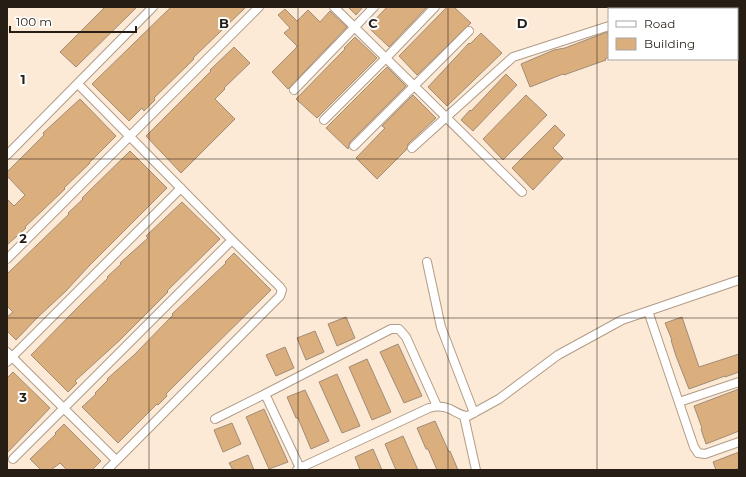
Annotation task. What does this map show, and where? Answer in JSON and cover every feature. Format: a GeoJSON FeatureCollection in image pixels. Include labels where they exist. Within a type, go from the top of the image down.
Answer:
{"type":"FeatureCollection","features":[{"type":"Feature","properties":{"kind":"street"},"geometry":{"type":"LineString","coordinates":[[7,155],[153,7]]}},
{"type":"Feature","properties":{"kind":"street"},"geometry":{"type":"LineString","coordinates":[[7,259],[259,7]]}},
{"type":"Feature","properties":{"kind":"street"},"geometry":{"type":"LineString","coordinates":[[334,7],[522,192]]}},
{"type":"Feature","properties":{"kind":"street"},"geometry":{"type":"LineString","coordinates":[[294,90],[374,7]]}},
{"type":"Feature","properties":{"kind":"street"},"geometry":{"type":"LineString","coordinates":[[324,120],[435,7]]}},
{"type":"Feature","properties":{"kind":"street"},"geometry":{"type":"LineString","coordinates":[[412,148],[513,57],[608,26]]}},
{"type":"Feature","properties":{"kind":"street"},"geometry":{"type":"LineString","coordinates":[[354,146],[469,31]]}},
{"type":"Feature","properties":{"kind":"street"},"geometry":{"type":"LineString","coordinates":[[78,84],[282,290],[280,296],[107,470]]}},
{"type":"Feature","properties":{"kind":"street"},"geometry":{"type":"LineString","coordinates":[[116,460],[64,408],[9,357],[181,188]]}},
{"type":"Feature","properties":{"kind":"street"},"geometry":{"type":"LineString","coordinates":[[13,459],[232,240]]}},
{"type":"Feature","properties":{"kind":"street"},"geometry":{"type":"LineString","coordinates":[[427,262],[441,327],[474,413]]}},
{"type":"Feature","properties":{"kind":"street"},"geometry":{"type":"LineString","coordinates":[[265,394],[300,469],[429,408],[437,406],[448,408],[464,416],[468,416],[499,399],[558,355],[622,320],[739,280]]}},
{"type":"Feature","properties":{"kind":"street"},"geometry":{"type":"LineString","coordinates":[[648,311],[694,447],[698,453],[705,454],[739,442]]}},
{"type":"Feature","properties":{"kind":"street"},"geometry":{"type":"LineString","coordinates":[[216,419],[391,329],[399,329],[406,337],[437,406]]}},
{"type":"Feature","properties":{"kind":"street"},"geometry":{"type":"LineString","coordinates":[[679,402],[739,382]]}},
{"type":"Feature","properties":{"kind":"street"},"geometry":{"type":"LineString","coordinates":[[464,416],[476,470]]}},
{"type":"Feature","properties":{"kind":"building"},"geometry":{"type":"Polygon","coordinates":[[[105,7],[137,7],[76,67],[60,52],[105,7]]]}},
{"type":"Feature","properties":{"kind":"building"},"geometry":{"type":"Polygon","coordinates":[[[171,7],[246,7],[193,58],[194,59],[154,98],[155,100],[144,111],[142,108],[129,121],[92,84],[171,7]]]}},
{"type":"Feature","properties":{"kind":"building"},"geometry":{"type":"Polygon","coordinates":[[[348,7],[363,7],[356,15],[348,7]]]}},
{"type":"Feature","properties":{"kind":"building"},"geometry":{"type":"Polygon","coordinates":[[[387,7],[427,7],[389,47],[368,27],[387,7]]]}},
{"type":"Feature","properties":{"kind":"building"},"geometry":{"type":"Polygon","coordinates":[[[447,7],[454,7],[471,23],[417,75],[399,56],[447,7]]]}},
{"type":"Feature","properties":{"kind":"building"},"geometry":{"type":"Polygon","coordinates":[[[285,9],[297,21],[308,10],[320,22],[330,11],[347,27],[288,89],[272,72],[297,46],[284,33],[290,28],[278,15],[285,9]]]}},
{"type":"Feature","properties":{"kind":"building"},"geometry":{"type":"Polygon","coordinates":[[[607,32],[608,34],[608,58],[605,59],[606,60],[564,75],[563,74],[530,87],[521,64],[554,50],[565,48],[607,32]]]}},
{"type":"Feature","properties":{"kind":"building"},"geometry":{"type":"Polygon","coordinates":[[[481,33],[502,53],[447,106],[428,87],[469,43],[470,44],[481,33]]]}},
{"type":"Feature","properties":{"kind":"building"},"geometry":{"type":"Polygon","coordinates":[[[355,37],[377,58],[317,118],[296,99],[355,37]]]}},
{"type":"Feature","properties":{"kind":"building"},"geometry":{"type":"Polygon","coordinates":[[[234,47],[250,63],[224,88],[225,89],[215,99],[235,119],[181,173],[146,136],[234,47]]]}},
{"type":"Feature","properties":{"kind":"building"},"geometry":{"type":"Polygon","coordinates":[[[387,67],[406,86],[350,142],[348,149],[326,128],[387,67]]]}},
{"type":"Feature","properties":{"kind":"building"},"geometry":{"type":"Polygon","coordinates":[[[506,74],[517,85],[473,131],[461,120],[506,74]]]}},
{"type":"Feature","properties":{"kind":"building"},"geometry":{"type":"Polygon","coordinates":[[[413,95],[436,118],[408,144],[407,149],[377,179],[356,158],[385,128],[382,126],[413,95]]]}},
{"type":"Feature","properties":{"kind":"building"},"geometry":{"type":"Polygon","coordinates":[[[526,95],[547,115],[503,160],[483,139],[526,95]]]}},
{"type":"Feature","properties":{"kind":"building"},"geometry":{"type":"Polygon","coordinates":[[[80,99],[116,136],[64,188],[65,189],[25,227],[26,228],[7,245],[7,199],[14,206],[25,195],[7,176],[7,172],[44,135],[43,133],[80,99]]]}},
{"type":"Feature","properties":{"kind":"building"},"geometry":{"type":"Polygon","coordinates":[[[555,125],[565,135],[553,148],[563,158],[533,190],[512,168],[555,125]]]}},
{"type":"Feature","properties":{"kind":"building"},"geometry":{"type":"Polygon","coordinates":[[[130,151],[167,188],[16,340],[7,331],[7,317],[13,312],[7,306],[7,274],[69,214],[68,213],[83,199],[82,198],[130,151]]]}},
{"type":"Feature","properties":{"kind":"building"},"geometry":{"type":"Polygon","coordinates":[[[182,202],[220,239],[120,340],[75,381],[77,383],[68,392],[31,355],[108,278],[107,277],[121,264],[120,263],[148,238],[146,236],[182,202]]]}},
{"type":"Feature","properties":{"kind":"building"},"geometry":{"type":"Polygon","coordinates":[[[234,253],[271,290],[166,394],[167,396],[158,405],[157,404],[118,443],[82,407],[96,394],[95,393],[108,380],[107,379],[134,355],[173,315],[172,314],[226,263],[225,262],[234,253]]]}},
{"type":"Feature","properties":{"kind":"building"},"geometry":{"type":"Polygon","coordinates":[[[346,317],[355,338],[337,346],[328,324],[346,317]]]}},
{"type":"Feature","properties":{"kind":"building"},"geometry":{"type":"Polygon","coordinates":[[[682,317],[699,367],[739,354],[739,372],[689,389],[665,323],[682,317]]]}},
{"type":"Feature","properties":{"kind":"building"},"geometry":{"type":"Polygon","coordinates":[[[315,331],[324,352],[306,360],[297,338],[315,331]]]}},
{"type":"Feature","properties":{"kind":"building"},"geometry":{"type":"Polygon","coordinates":[[[398,344],[422,396],[404,403],[380,352],[398,344]]]}},
{"type":"Feature","properties":{"kind":"building"},"geometry":{"type":"Polygon","coordinates":[[[285,347],[294,368],[276,376],[266,355],[285,347]]]}},
{"type":"Feature","properties":{"kind":"building"},"geometry":{"type":"Polygon","coordinates":[[[367,359],[391,412],[372,420],[349,367],[367,359]]]}},
{"type":"Feature","properties":{"kind":"building"},"geometry":{"type":"Polygon","coordinates":[[[13,372],[50,408],[7,453],[7,378],[13,372]]]}},
{"type":"Feature","properties":{"kind":"building"},"geometry":{"type":"Polygon","coordinates":[[[337,374],[360,426],[342,433],[319,382],[337,374]]]}},
{"type":"Feature","properties":{"kind":"building"},"geometry":{"type":"Polygon","coordinates":[[[739,389],[739,431],[706,444],[694,406],[739,389]]]}},
{"type":"Feature","properties":{"kind":"building"},"geometry":{"type":"Polygon","coordinates":[[[305,390],[329,441],[311,449],[287,397],[305,390]]]}},
{"type":"Feature","properties":{"kind":"building"},"geometry":{"type":"Polygon","coordinates":[[[264,409],[288,462],[269,469],[246,417],[264,409]]]}},
{"type":"Feature","properties":{"kind":"building"},"geometry":{"type":"Polygon","coordinates":[[[435,421],[458,470],[437,470],[428,449],[426,449],[417,428],[435,421]]]}},
{"type":"Feature","properties":{"kind":"building"},"geometry":{"type":"Polygon","coordinates":[[[232,423],[241,444],[223,452],[214,430],[232,423]]]}},
{"type":"Feature","properties":{"kind":"building"},"geometry":{"type":"Polygon","coordinates":[[[64,424],[101,461],[92,470],[67,470],[60,463],[51,470],[41,470],[30,459],[56,434],[55,433],[64,424]]]}},
{"type":"Feature","properties":{"kind":"building"},"geometry":{"type":"Polygon","coordinates":[[[403,436],[418,470],[396,470],[385,444],[403,436]]]}},
{"type":"Feature","properties":{"kind":"building"},"geometry":{"type":"Polygon","coordinates":[[[373,449],[382,470],[360,470],[355,457],[373,449]]]}},
{"type":"Feature","properties":{"kind":"building"},"geometry":{"type":"Polygon","coordinates":[[[739,452],[739,468],[734,470],[716,470],[713,462],[739,452]]]}},
{"type":"Feature","properties":{"kind":"building"},"geometry":{"type":"Polygon","coordinates":[[[248,455],[254,470],[233,470],[229,463],[248,455]]]}}]}
